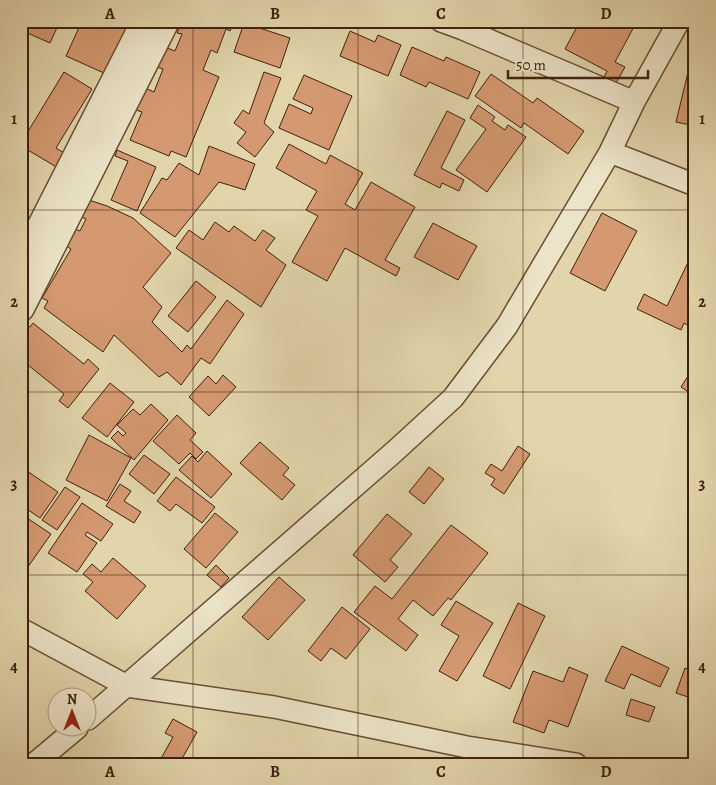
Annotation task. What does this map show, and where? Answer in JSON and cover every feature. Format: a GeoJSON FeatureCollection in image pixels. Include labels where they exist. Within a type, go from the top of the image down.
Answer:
{"type":"FeatureCollection","features":[{"type":"Feature","properties":{"kind":"street"},"geometry":{"type":"LineString","coordinates":[[21,265],[144,21]]}},
{"type":"Feature","properties":{"kind":"street"},"geometry":{"type":"LineString","coordinates":[[21,308],[166,21]]}},
{"type":"Feature","properties":{"kind":"street"},"geometry":{"type":"LineString","coordinates":[[441,21],[463,28],[634,102]]}},
{"type":"Feature","properties":{"kind":"street"},"geometry":{"type":"LineString","coordinates":[[98,711],[394,452],[453,398],[507,326],[610,152],[634,102],[679,21]]}},
{"type":"Feature","properties":{"kind":"street"},"geometry":{"type":"LineString","coordinates":[[610,152],[695,185]]}},
{"type":"Feature","properties":{"kind":"street"},"geometry":{"type":"LineString","coordinates":[[21,629],[127,686],[274,708],[467,747],[576,764]]}},
{"type":"Feature","properties":{"kind":"street"},"geometry":{"type":"LineString","coordinates":[[34,764],[65,738]]}},
{"type":"Feature","properties":{"kind":"building"},"geometry":{"type":"Polygon","coordinates":[[[21,21],[60,21],[50,43],[21,30],[21,21]]]}},
{"type":"Feature","properties":{"kind":"building"},"geometry":{"type":"Polygon","coordinates":[[[82,21],[142,21],[115,78],[66,56],[82,21]]]}},
{"type":"Feature","properties":{"kind":"building"},"geometry":{"type":"Polygon","coordinates":[[[182,21],[234,21],[230,31],[226,29],[217,53],[211,50],[203,70],[219,77],[186,157],[171,151],[169,156],[130,140],[142,112],[136,110],[145,88],[154,92],[163,69],[157,67],[165,47],[175,51],[182,34],[177,33],[182,21]]]}},
{"type":"Feature","properties":{"kind":"building"},"geometry":{"type":"Polygon","coordinates":[[[571,21],[637,21],[615,62],[625,67],[616,83],[604,77],[607,71],[565,49],[578,25],[571,21]]]}},
{"type":"Feature","properties":{"kind":"building"},"geometry":{"type":"Polygon","coordinates":[[[244,23],[290,38],[280,68],[234,52],[244,23]]]}},
{"type":"Feature","properties":{"kind":"building"},"geometry":{"type":"Polygon","coordinates":[[[350,31],[375,42],[378,35],[401,45],[388,76],[340,56],[350,31]]]}},
{"type":"Feature","properties":{"kind":"building"},"geometry":{"type":"Polygon","coordinates":[[[412,47],[444,61],[446,57],[480,72],[468,99],[429,82],[426,87],[400,75],[412,47]]]}},
{"type":"Feature","properties":{"kind":"building"},"geometry":{"type":"Polygon","coordinates":[[[690,64],[695,65],[695,126],[676,122],[690,64]]]}},
{"type":"Feature","properties":{"kind":"building"},"geometry":{"type":"Polygon","coordinates":[[[64,72],[92,89],[56,148],[74,159],[65,172],[21,146],[21,143],[64,72]]]}},
{"type":"Feature","properties":{"kind":"building"},"geometry":{"type":"Polygon","coordinates":[[[264,72],[281,78],[264,123],[274,132],[255,157],[237,143],[246,132],[234,123],[243,110],[249,114],[264,72]]]}},
{"type":"Feature","properties":{"kind":"building"},"geometry":{"type":"Polygon","coordinates":[[[491,74],[533,103],[537,98],[584,131],[568,154],[524,123],[521,128],[475,96],[491,74]]]}},
{"type":"Feature","properties":{"kind":"building"},"geometry":{"type":"Polygon","coordinates":[[[304,75],[352,96],[329,150],[279,128],[289,104],[311,114],[313,108],[293,99],[304,75]]]}},
{"type":"Feature","properties":{"kind":"building"},"geometry":{"type":"Polygon","coordinates":[[[478,105],[495,117],[492,121],[505,130],[508,125],[526,137],[487,192],[456,170],[486,129],[470,118],[478,105]]]}},
{"type":"Feature","properties":{"kind":"building"},"geometry":{"type":"Polygon","coordinates":[[[447,111],[465,120],[441,168],[464,180],[459,191],[442,183],[440,188],[414,175],[447,111]]]}},
{"type":"Feature","properties":{"kind":"building"},"geometry":{"type":"Polygon","coordinates":[[[289,144],[326,164],[330,155],[363,173],[345,204],[355,210],[371,182],[415,207],[385,260],[400,268],[396,276],[345,248],[327,281],[292,262],[318,216],[306,210],[317,191],[276,168],[289,144]]]}},
{"type":"Feature","properties":{"kind":"building"},"geometry":{"type":"Polygon","coordinates":[[[209,146],[255,164],[245,190],[219,182],[175,237],[140,213],[162,178],[167,180],[179,163],[199,175],[209,146]]]}},
{"type":"Feature","properties":{"kind":"building"},"geometry":{"type":"Polygon","coordinates":[[[117,150],[156,167],[137,211],[111,200],[128,161],[115,156],[117,150]]]}},
{"type":"Feature","properties":{"kind":"building"},"geometry":{"type":"Polygon","coordinates":[[[89,200],[133,218],[171,253],[143,287],[162,307],[152,322],[182,352],[187,345],[191,349],[227,300],[244,314],[210,364],[201,358],[181,385],[167,372],[159,377],[114,335],[103,352],[44,308],[48,301],[42,298],[71,249],[65,245],[73,228],[80,231],[86,219],[80,216],[89,200]]]}},
{"type":"Feature","properties":{"kind":"building"},"geometry":{"type":"Polygon","coordinates":[[[21,210],[29,216],[22,226],[29,232],[21,242],[21,210]]]}},
{"type":"Feature","properties":{"kind":"building"},"geometry":{"type":"Polygon","coordinates":[[[602,213],[637,231],[605,291],[570,273],[602,213]]]}},
{"type":"Feature","properties":{"kind":"building"},"geometry":{"type":"Polygon","coordinates":[[[215,222],[229,232],[234,226],[255,241],[263,230],[275,238],[266,250],[286,265],[261,307],[176,248],[189,230],[203,240],[215,222]]]}},
{"type":"Feature","properties":{"kind":"building"},"geometry":{"type":"Polygon","coordinates":[[[433,223],[477,246],[458,280],[414,257],[433,223]]]}},
{"type":"Feature","properties":{"kind":"building"},"geometry":{"type":"Polygon","coordinates":[[[695,248],[695,330],[684,323],[681,330],[637,309],[644,294],[667,306],[695,248]]]}},
{"type":"Feature","properties":{"kind":"building"},"geometry":{"type":"Polygon","coordinates":[[[196,281],[216,297],[188,332],[168,316],[196,281]]]}},
{"type":"Feature","properties":{"kind":"building"},"geometry":{"type":"Polygon","coordinates":[[[33,323],[84,364],[88,359],[99,369],[68,408],[59,401],[64,394],[23,361],[21,363],[21,331],[26,325],[30,327],[33,323]]]}},
{"type":"Feature","properties":{"kind":"building"},"geometry":{"type":"Polygon","coordinates":[[[695,365],[695,396],[681,387],[695,365]]]}},
{"type":"Feature","properties":{"kind":"building"},"geometry":{"type":"Polygon","coordinates":[[[223,375],[236,387],[209,416],[189,397],[208,376],[216,384],[223,375]]]}},
{"type":"Feature","properties":{"kind":"building"},"geometry":{"type":"Polygon","coordinates":[[[110,383],[134,402],[107,437],[82,418],[110,383]]]}},
{"type":"Feature","properties":{"kind":"building"},"geometry":{"type":"Polygon","coordinates":[[[151,404],[168,420],[134,460],[111,438],[118,431],[123,436],[126,433],[117,425],[133,409],[140,415],[151,404]]]}},
{"type":"Feature","properties":{"kind":"building"},"geometry":{"type":"Polygon","coordinates":[[[177,415],[196,433],[190,440],[203,452],[196,459],[190,453],[179,464],[153,441],[177,415]]]}},
{"type":"Feature","properties":{"kind":"building"},"geometry":{"type":"Polygon","coordinates":[[[89,435],[131,458],[107,501],[66,480],[89,435]]]}},
{"type":"Feature","properties":{"kind":"building"},"geometry":{"type":"Polygon","coordinates":[[[260,442],[289,468],[283,475],[295,485],[282,500],[240,463],[260,442]]]}},
{"type":"Feature","properties":{"kind":"building"},"geometry":{"type":"Polygon","coordinates":[[[518,446],[530,454],[504,494],[491,485],[495,479],[485,473],[491,464],[502,471],[518,446]]]}},
{"type":"Feature","properties":{"kind":"building"},"geometry":{"type":"Polygon","coordinates":[[[207,451],[232,474],[211,498],[179,470],[192,456],[198,462],[207,451]]]}},
{"type":"Feature","properties":{"kind":"building"},"geometry":{"type":"Polygon","coordinates":[[[144,455],[170,474],[154,494],[129,474],[144,455]]]}},
{"type":"Feature","properties":{"kind":"building"},"geometry":{"type":"Polygon","coordinates":[[[429,467],[444,479],[424,504],[409,492],[429,467]]]}},
{"type":"Feature","properties":{"kind":"building"},"geometry":{"type":"Polygon","coordinates":[[[27,471],[58,492],[40,518],[21,505],[21,480],[27,471]]]}},
{"type":"Feature","properties":{"kind":"building"},"geometry":{"type":"Polygon","coordinates":[[[176,477],[215,507],[202,523],[176,504],[170,511],[157,501],[176,477]]]}},
{"type":"Feature","properties":{"kind":"building"},"geometry":{"type":"Polygon","coordinates":[[[120,484],[131,491],[124,501],[141,512],[134,523],[106,506],[120,484]]]}},
{"type":"Feature","properties":{"kind":"building"},"geometry":{"type":"Polygon","coordinates":[[[65,487],[80,497],[57,530],[42,520],[65,487]]]}},
{"type":"Feature","properties":{"kind":"building"},"geometry":{"type":"Polygon","coordinates":[[[82,503],[113,524],[101,541],[87,532],[85,535],[97,543],[77,572],[48,553],[82,503]]]}},
{"type":"Feature","properties":{"kind":"building"},"geometry":{"type":"Polygon","coordinates":[[[215,513],[238,532],[206,568],[184,549],[215,513]]]}},
{"type":"Feature","properties":{"kind":"building"},"geometry":{"type":"Polygon","coordinates":[[[21,514],[51,534],[25,571],[21,568],[21,514]]]}},
{"type":"Feature","properties":{"kind":"building"},"geometry":{"type":"Polygon","coordinates":[[[387,514],[412,534],[390,560],[398,567],[385,582],[353,555],[387,514]]]}},
{"type":"Feature","properties":{"kind":"building"},"geometry":{"type":"Polygon","coordinates":[[[451,525],[488,553],[451,600],[448,598],[433,616],[413,600],[398,619],[418,635],[406,651],[354,612],[375,586],[392,599],[451,525]]]}},
{"type":"Feature","properties":{"kind":"building"},"geometry":{"type":"Polygon","coordinates":[[[113,558],[146,586],[117,619],[85,591],[93,582],[83,574],[92,564],[101,572],[113,558]]]}},
{"type":"Feature","properties":{"kind":"building"},"geometry":{"type":"Polygon","coordinates":[[[216,565],[229,578],[221,587],[207,575],[216,565]]]}},
{"type":"Feature","properties":{"kind":"building"},"geometry":{"type":"Polygon","coordinates":[[[279,577],[305,600],[268,640],[242,617],[279,577]]]}},
{"type":"Feature","properties":{"kind":"building"},"geometry":{"type":"Polygon","coordinates":[[[456,601],[493,623],[457,681],[439,671],[459,636],[441,625],[456,601]]]}},
{"type":"Feature","properties":{"kind":"building"},"geometry":{"type":"Polygon","coordinates":[[[518,603],[545,616],[510,689],[483,676],[518,603]]]}},
{"type":"Feature","properties":{"kind":"building"},"geometry":{"type":"Polygon","coordinates":[[[342,607],[370,629],[346,659],[331,648],[321,661],[308,651],[342,607]]]}},
{"type":"Feature","properties":{"kind":"building"},"geometry":{"type":"Polygon","coordinates":[[[622,646],[669,668],[660,687],[631,674],[624,689],[605,681],[622,646]]]}},
{"type":"Feature","properties":{"kind":"building"},"geometry":{"type":"Polygon","coordinates":[[[569,667],[588,675],[568,727],[549,720],[544,733],[513,722],[533,671],[563,682],[569,667]]]}},
{"type":"Feature","properties":{"kind":"building"},"geometry":{"type":"Polygon","coordinates":[[[685,668],[695,672],[694,699],[676,693],[685,668]]]}},
{"type":"Feature","properties":{"kind":"building"},"geometry":{"type":"Polygon","coordinates":[[[631,699],[655,707],[649,722],[626,715],[631,699]]]}},
{"type":"Feature","properties":{"kind":"building"},"geometry":{"type":"Polygon","coordinates":[[[173,719],[197,732],[179,764],[158,764],[173,737],[165,733],[173,719]]]}},
{"type":"Feature","properties":{"kind":"building"},"geometry":{"type":"Polygon","coordinates":[[[298,758],[312,762],[311,764],[296,764],[298,758]]]}},
{"type":"Feature","properties":{"kind":"building"},"geometry":{"type":"Polygon","coordinates":[[[330,758],[349,764],[328,764],[330,758]]]}}]}
